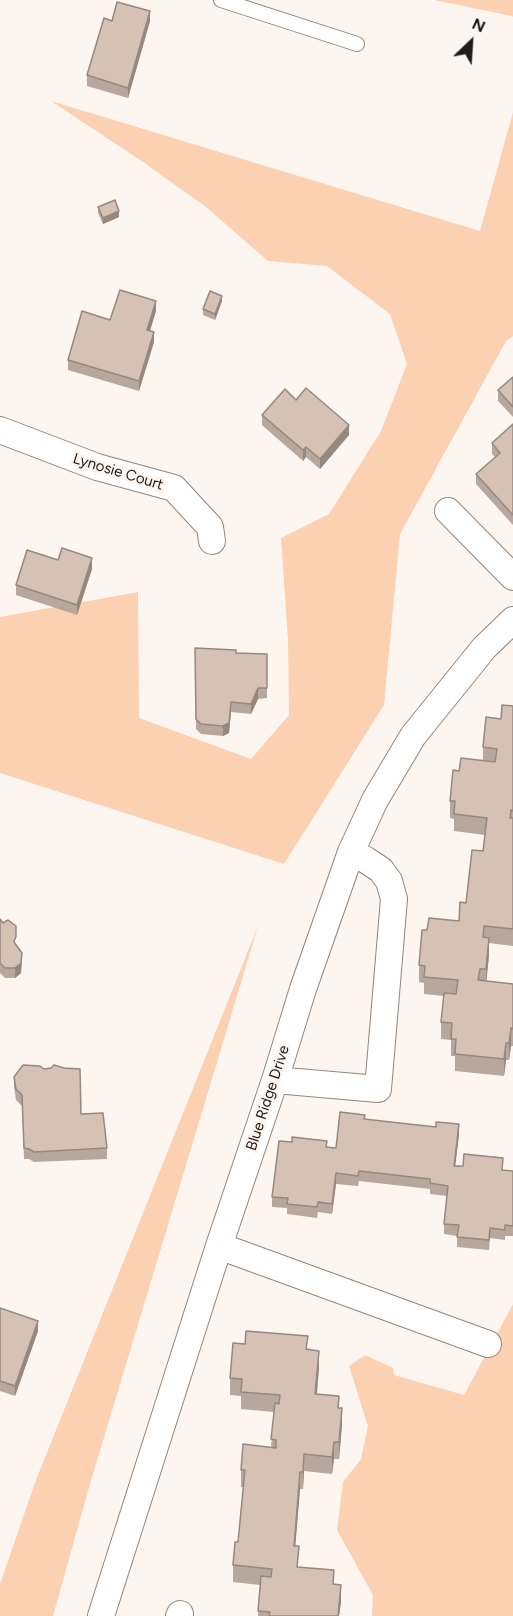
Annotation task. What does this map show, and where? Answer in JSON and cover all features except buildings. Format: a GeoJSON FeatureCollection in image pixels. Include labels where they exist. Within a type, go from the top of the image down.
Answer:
{"type":"FeatureCollection","features":[{"type":"Feature","properties":{"kind":"street","name":"Lynosie Court"},"geometry":{"type":"LineString","coordinates":[[0,430],[97,467],[174,488],[210,527],[212,541]]}},
{"type":"Feature","properties":{"kind":"street"},"geometry":{"type":"LineString","coordinates":[[448,511],[513,577]]}},
{"type":"Feature","properties":{"kind":"street","name":"Blue Ridge Drive"},"geometry":{"type":"LineString","coordinates":[[101,1616],[303,989],[351,852],[375,800],[413,736],[484,648],[513,620]]}},
{"type":"Feature","properties":{"kind":"street"},"geometry":{"type":"LineString","coordinates":[[275,1080],[378,1089],[394,899],[389,881],[381,870],[351,852]]}},
{"type":"Feature","properties":{"kind":"street"},"geometry":{"type":"LineString","coordinates":[[219,1246],[488,1344]]}},
{"type":"Feature","properties":{"kind":"lane"},"geometry":{"type":"LineString","coordinates":[[221,0],[357,44]]}},
{"type":"Feature","properties":{"kind":"shaded area"},"geometry":{"type":"Polygon","coordinates":[[[434,0],[513,0],[513,17],[512,16],[434,0]]]}},
{"type":"Feature","properties":{"kind":"shaded area"},"geometry":{"type":"Polygon","coordinates":[[[51,101],[480,231],[513,112],[513,336],[506,341],[400,534],[384,705],[284,864],[0,773],[0,617],[138,592],[139,718],[251,759],[289,715],[288,640],[281,538],[329,514],[381,431],[407,364],[390,314],[327,266],[268,261],[206,207],[51,101]]]}},
{"type":"Feature","properties":{"kind":"shaded area"},"geometry":{"type":"Polygon","coordinates":[[[258,926],[90,1484],[53,1616],[0,1616],[0,1584],[36,1480],[258,926]]]}},
{"type":"Feature","properties":{"kind":"shaded area"},"geometry":{"type":"Polygon","coordinates":[[[513,1304],[513,1616],[372,1616],[373,1595],[337,1530],[343,1482],[361,1459],[368,1426],[349,1366],[365,1355],[393,1368],[394,1375],[464,1395],[513,1304]]]}}]}
